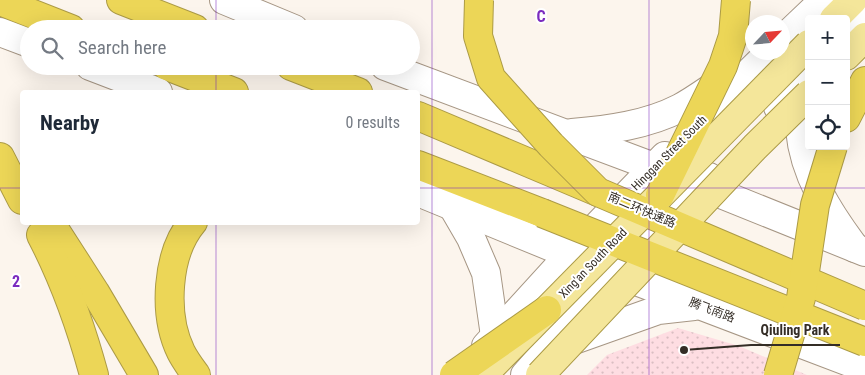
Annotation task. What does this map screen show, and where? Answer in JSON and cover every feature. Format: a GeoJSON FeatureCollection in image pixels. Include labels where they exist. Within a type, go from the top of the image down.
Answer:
{"type":"FeatureCollection","features":[{"type":"Feature","properties":{"kind":"highway"},"geometry":{"type":"LineString","coordinates":[[121,0],[172,20]]}},
{"type":"Feature","properties":{"kind":"highway"},"geometry":{"type":"LineString","coordinates":[[479,0],[478,36],[492,78],[551,145],[598,192]]}},
{"type":"Feature","properties":{"kind":"highway"},"geometry":{"type":"LineString","coordinates":[[660,195],[723,66],[733,36],[736,0]]}},
{"type":"Feature","properties":{"kind":"highway"},"geometry":{"type":"LineString","coordinates":[[0,1],[48,20]]}},
{"type":"Feature","properties":{"kind":"highway"},"geometry":{"type":"LineString","coordinates":[[190,75],[229,90]]}},
{"type":"Feature","properties":{"kind":"highway"},"geometry":{"type":"LineString","coordinates":[[314,75],[353,90]]}},
{"type":"Feature","properties":{"kind":"highway"},"geometry":{"type":"LineString","coordinates":[[850,110],[865,81]]}},
{"type":"Feature","properties":{"kind":"highway","name":"南二环快速路"},"geometry":{"type":"LineString","coordinates":[[420,117],[865,306]]}},
{"type":"Feature","properties":{"kind":"highway"},"geometry":{"type":"LineString","coordinates":[[778,375],[801,298],[816,205],[832,150]]}},
{"type":"Feature","properties":{"kind":"highway"},"geometry":{"type":"LineString","coordinates":[[0,152],[20,178]]}},
{"type":"Feature","properties":{"kind":"highway"},"geometry":{"type":"LineString","coordinates":[[0,157],[20,196]]}},
{"type":"Feature","properties":{"kind":"highway"},"geometry":{"type":"LineString","coordinates":[[420,166],[865,342]]}},
{"type":"Feature","properties":{"kind":"highway"},"geometry":{"type":"LineString","coordinates":[[36,225],[52,255],[82,331],[94,375]]}},
{"type":"Feature","properties":{"kind":"highway"},"geometry":{"type":"LineString","coordinates":[[52,225],[95,292],[144,375]]}},
{"type":"Feature","properties":{"kind":"highway"},"geometry":{"type":"LineString","coordinates":[[190,225],[186,230],[170,271],[170,317],[181,352],[196,375]]}},
{"type":"Feature","properties":{"kind":"highway"},"geometry":{"type":"LineString","coordinates":[[454,375],[547,310]]}},
{"type":"Feature","properties":{"kind":"main road"},"geometry":{"type":"LineString","coordinates":[[224,0],[272,20]]}},
{"type":"Feature","properties":{"kind":"main road"},"geometry":{"type":"LineString","coordinates":[[790,32],[824,0]]}},
{"type":"Feature","properties":{"kind":"main road"},"geometry":{"type":"LineString","coordinates":[[838,15],[853,0]]}},
{"type":"Feature","properties":{"kind":"main road"},"geometry":{"type":"LineString","coordinates":[[850,35],[865,20]]}},
{"type":"Feature","properties":{"kind":"main road"},"geometry":{"type":"LineString","coordinates":[[0,32],[20,40]]}},
{"type":"Feature","properties":{"kind":"main road"},"geometry":{"type":"LineString","coordinates":[[850,52],[865,37]]}},
{"type":"Feature","properties":{"kind":"main road","name":"Xing'an South Road"},"geometry":{"type":"LineString","coordinates":[[483,375],[805,48]]}},
{"type":"Feature","properties":{"kind":"main road"},"geometry":{"type":"LineString","coordinates":[[564,134],[612,129],[641,122],[679,108],[756,60]]}},
{"type":"Feature","properties":{"kind":"main road","name":"Hinggan Street South"},"geometry":{"type":"LineString","coordinates":[[459,375],[570,254],[761,60]]}},
{"type":"Feature","properties":{"kind":"main road"},"geometry":{"type":"LineString","coordinates":[[114,75],[153,90]]}},
{"type":"Feature","properties":{"kind":"main road"},"geometry":{"type":"LineString","coordinates":[[409,75],[701,185],[860,250]]}},
{"type":"Feature","properties":{"kind":"main road"},"geometry":{"type":"LineString","coordinates":[[524,375],[615,273],[701,185],[805,86]]}},
{"type":"Feature","properties":{"kind":"main road"},"geometry":{"type":"LineString","coordinates":[[540,375],[749,154],[805,87]]}},
{"type":"Feature","properties":{"kind":"main road"},"geometry":{"type":"LineString","coordinates":[[805,100],[800,128],[806,165],[831,216],[860,250]]}},
{"type":"Feature","properties":{"kind":"main road","name":"腾飞南路"},"geometry":{"type":"LineString","coordinates":[[420,193],[615,273],[865,368]]}},
{"type":"Feature","properties":{"kind":"main road"},"geometry":{"type":"LineString","coordinates":[[453,207],[471,238],[486,273],[495,336]]}},
{"type":"Feature","properties":{"kind":"main road"},"geometry":{"type":"LineString","coordinates":[[548,349],[658,310],[699,305]]}},
{"type":"Feature","properties":{"kind":"shaded area"},"geometry":{"type":"Polygon","coordinates":[[[678,328],[739,346],[807,375],[587,375],[607,355],[678,328]]]}},
{"type":"Feature","properties":{"kind":"place","name":"Qiuling Park"},"geometry":{"type":"Point","coordinates":[684,350]}}]}
